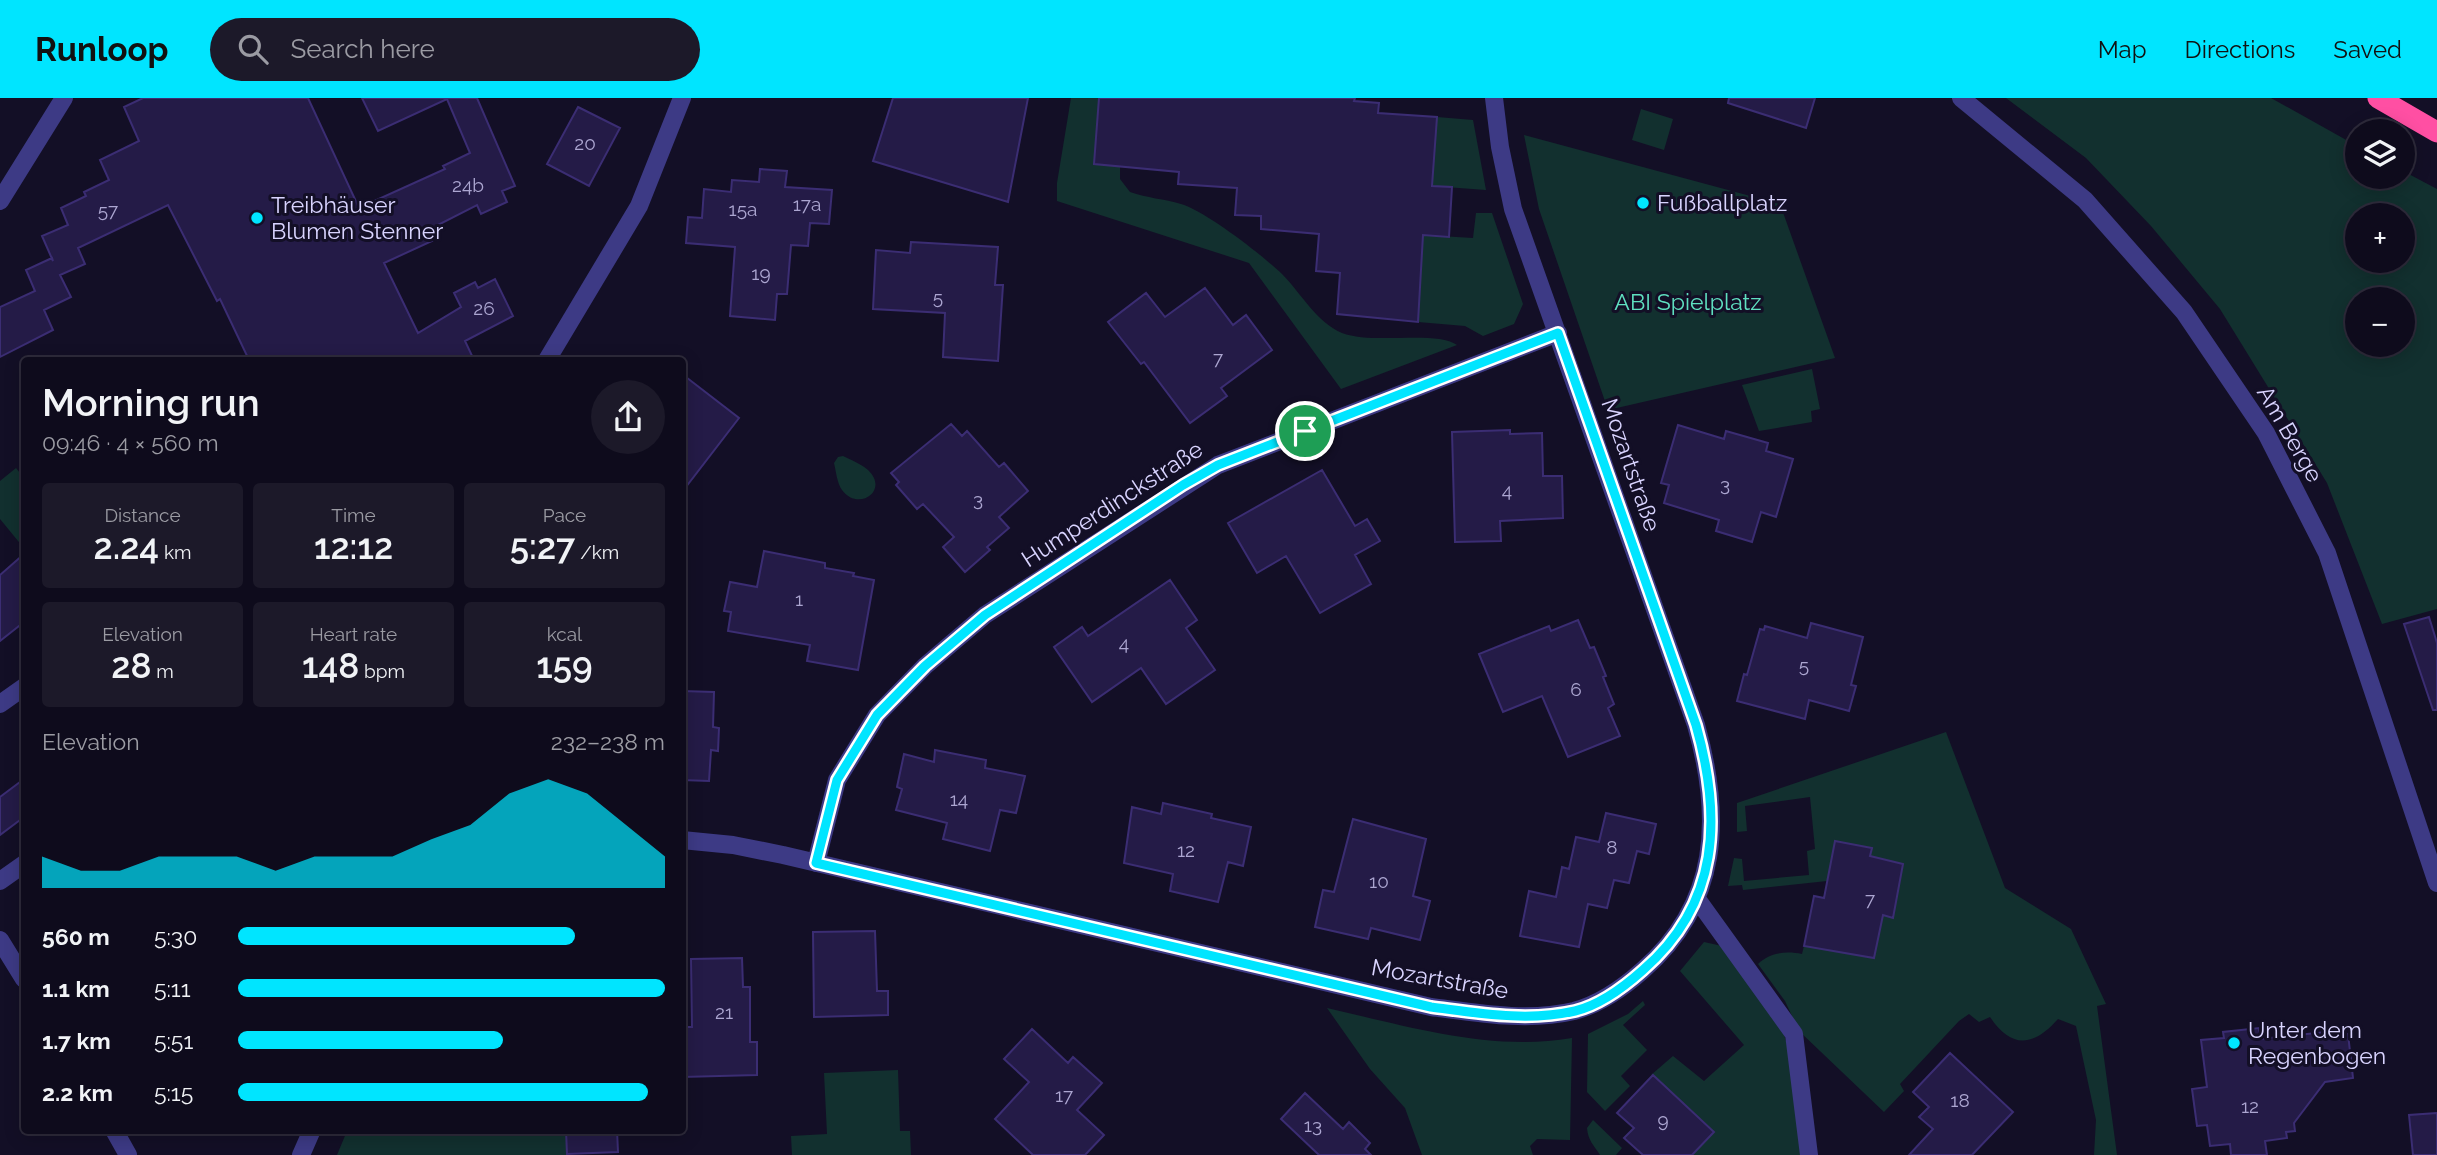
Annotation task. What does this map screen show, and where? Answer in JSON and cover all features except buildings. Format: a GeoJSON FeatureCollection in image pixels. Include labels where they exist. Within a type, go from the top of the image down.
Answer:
{"type":"FeatureCollection","features":[{"type":"Feature","properties":{"kind":"highway"},"geometry":{"type":"LineString","coordinates":[[2378,98],[2437,132]]}},
{"type":"Feature","properties":{"kind":"street"},"geometry":{"type":"LineString","coordinates":[[0,201],[64,98]]}},
{"type":"Feature","properties":{"kind":"street"},"geometry":{"type":"LineString","coordinates":[[549,357],[639,206],[682,98]]}},
{"type":"Feature","properties":{"kind":"street","name":"Mozartstraße"},"geometry":{"type":"LineString","coordinates":[[686,840],[733,845],[816,863],[1431,1007],[1509,1016],[1552,1015],[1578,1010],[1609,996],[1662,953],[1683,926],[1697,899],[1706,870],[1711,846],[1712,810],[1704,752],[1513,209],[1500,148],[1494,98]]}},
{"type":"Feature","properties":{"kind":"street","name":"Am Berge"},"geometry":{"type":"LineString","coordinates":[[1961,98],[2085,200],[2184,312],[2266,433],[2326,553],[2437,883]]}},
{"type":"Feature","properties":{"kind":"street","name":"Humperdinckstraße"},"geometry":{"type":"LineString","coordinates":[[816,863],[837,780],[877,715],[925,666],[985,615],[1183,485],[1218,465],[1558,333]]}},
{"type":"Feature","properties":{"kind":"street"},"geometry":{"type":"LineString","coordinates":[[0,704],[21,689]]}},
{"type":"Feature","properties":{"kind":"street"},"geometry":{"type":"LineString","coordinates":[[0,881],[21,866]]}},
{"type":"Feature","properties":{"kind":"street"},"geometry":{"type":"LineString","coordinates":[[1697,899],[1794,1034],[1809,1155]]}},
{"type":"Feature","properties":{"kind":"street"},"geometry":{"type":"LineString","coordinates":[[0,940],[21,974]]}},
{"type":"Feature","properties":{"kind":"street"},"geometry":{"type":"LineString","coordinates":[[116,1134],[128,1155]]}},
{"type":"Feature","properties":{"kind":"street"},"geometry":{"type":"LineString","coordinates":[[301,1155],[310,1134]]}},
{"type":"Feature","properties":{"kind":"green space"},"geometry":{"type":"Polygon","coordinates":[[[1071,98],[1099,98],[1094,164],[1120,166],[1120,179],[1130,192],[1181,204],[1219,225],[1282,274],[1317,315],[1333,328],[1355,336],[1435,338],[1457,345],[1341,389],[1249,263],[1057,201],[1057,183],[1071,98]]]}},
{"type":"Feature","properties":{"kind":"green space"},"geometry":{"type":"Polygon","coordinates":[[[2006,98],[2271,98],[2345,139],[2345,189],[2415,189],[2415,177],[2437,189],[2437,609],[2382,624],[2327,483],[2220,309],[2151,226],[2086,158],[2006,98]]]}},
{"type":"Feature","properties":{"kind":"green space"},"geometry":{"type":"Polygon","coordinates":[[[1641,109],[1673,119],[1664,150],[1632,140],[1641,109]]]}},
{"type":"Feature","properties":{"kind":"green space"},"geometry":{"type":"Polygon","coordinates":[[[1437,117],[1473,120],[1486,190],[1432,186],[1437,117]]]}},
{"type":"Feature","properties":{"kind":"green space","name":"ABI Spielplatz"},"geometry":{"type":"Polygon","coordinates":[[[1524,135],[1780,204],[1835,358],[1608,410],[1539,209],[1524,135]]]}},
{"type":"Feature","properties":{"kind":"green space"},"geometry":{"type":"Polygon","coordinates":[[[1476,213],[1492,213],[1523,304],[1514,324],[1483,336],[1465,326],[1418,322],[1423,235],[1473,238],[1476,213]]]}},
{"type":"Feature","properties":{"kind":"green space"},"geometry":{"type":"Polygon","coordinates":[[[1812,369],[1820,409],[1811,411],[1812,422],[1759,431],[1742,385],[1812,369]]]}},
{"type":"Feature","properties":{"kind":"green space"},"geometry":{"type":"Polygon","coordinates":[[[843,456],[868,470],[874,478],[874,491],[869,496],[856,499],[842,490],[834,463],[838,457],[843,456]]]}},
{"type":"Feature","properties":{"kind":"green space"},"geometry":{"type":"Polygon","coordinates":[[[16,468],[21,474],[21,545],[0,519],[0,481],[16,468]]]}},
{"type":"Feature","properties":{"kind":"green space"},"geometry":{"type":"Polygon","coordinates":[[[1946,732],[2005,888],[2071,929],[2106,1004],[2097,1006],[2117,1155],[2094,1155],[2096,1120],[2076,1026],[2058,1019],[2040,1035],[2023,1040],[2007,1035],[1990,1017],[1979,1022],[1969,1014],[1959,1021],[1900,1084],[1904,1091],[1884,1112],[1799,1031],[1785,1001],[1758,964],[1779,953],[1802,954],[1804,946],[1874,957],[1883,915],[1893,917],[1903,864],[1870,856],[1835,841],[1827,881],[1743,890],[1742,885],[1728,886],[1734,858],[1742,859],[1744,881],[1809,875],[1807,851],[1815,849],[1810,797],[1745,806],[1747,831],[1737,832],[1737,803],[1946,732]]]}},
{"type":"Feature","properties":{"kind":"green space"},"geometry":{"type":"Polygon","coordinates":[[[1704,942],[1722,946],[1784,1034],[1791,1059],[1803,1155],[1692,1155],[1714,1132],[1651,1075],[1673,1056],[1704,1081],[1744,1045],[1680,971],[1704,942]]]}},
{"type":"Feature","properties":{"kind":"green space"},"geometry":{"type":"Polygon","coordinates":[[[1643,1001],[1645,1005],[1623,1025],[1647,1050],[1621,1076],[1630,1086],[1605,1111],[1587,1092],[1588,1034],[1628,1014],[1643,1001]]]}},
{"type":"Feature","properties":{"kind":"green space"},"geometry":{"type":"Polygon","coordinates":[[[1327,1008],[1418,1029],[1480,1039],[1510,1042],[1572,1038],[1570,1140],[1537,1139],[1530,1146],[1533,1155],[1422,1155],[1405,1108],[1370,1069],[1327,1008]]]}},
{"type":"Feature","properties":{"kind":"green space"},"geometry":{"type":"Polygon","coordinates":[[[898,1070],[900,1131],[910,1131],[911,1155],[792,1155],[791,1136],[827,1134],[824,1073],[898,1070]]]}},
{"type":"Feature","properties":{"kind":"green space"},"geometry":{"type":"Polygon","coordinates":[[[1593,1120],[1622,1148],[1616,1155],[1600,1155],[1592,1143],[1587,1128],[1593,1120]]]}},
{"type":"Feature","properties":{"kind":"green space"},"geometry":{"type":"Polygon","coordinates":[[[346,1134],[566,1134],[566,1155],[337,1155],[346,1134]]]}},
{"type":"Feature","properties":{"kind":"place","name":"Fußballplatz"},"geometry":{"type":"Point","coordinates":[1643,203]}},
{"type":"Feature","properties":{"kind":"place","name":"Treibhäuser Blumen Stenner"},"geometry":{"type":"Point","coordinates":[257,218]}},
{"type":"Feature","properties":{"kind":"place","name":"Unter dem Regenbogen"},"geometry":{"type":"Point","coordinates":[2234,1043]}},
{"type":"Feature","properties":{"kind":"route"},"geometry":{"type":"LineString","coordinates":[[1558,333],[1696,725],[1704,752],[1712,810],[1711,846],[1697,899],[1683,926],[1662,953],[1636,976],[1609,996],[1578,1010],[1552,1015],[1509,1016],[1431,1007],[816,863],[837,780],[877,715],[925,666],[985,615],[1183,485],[1218,465],[1305,431],[1558,333]]}}]}
